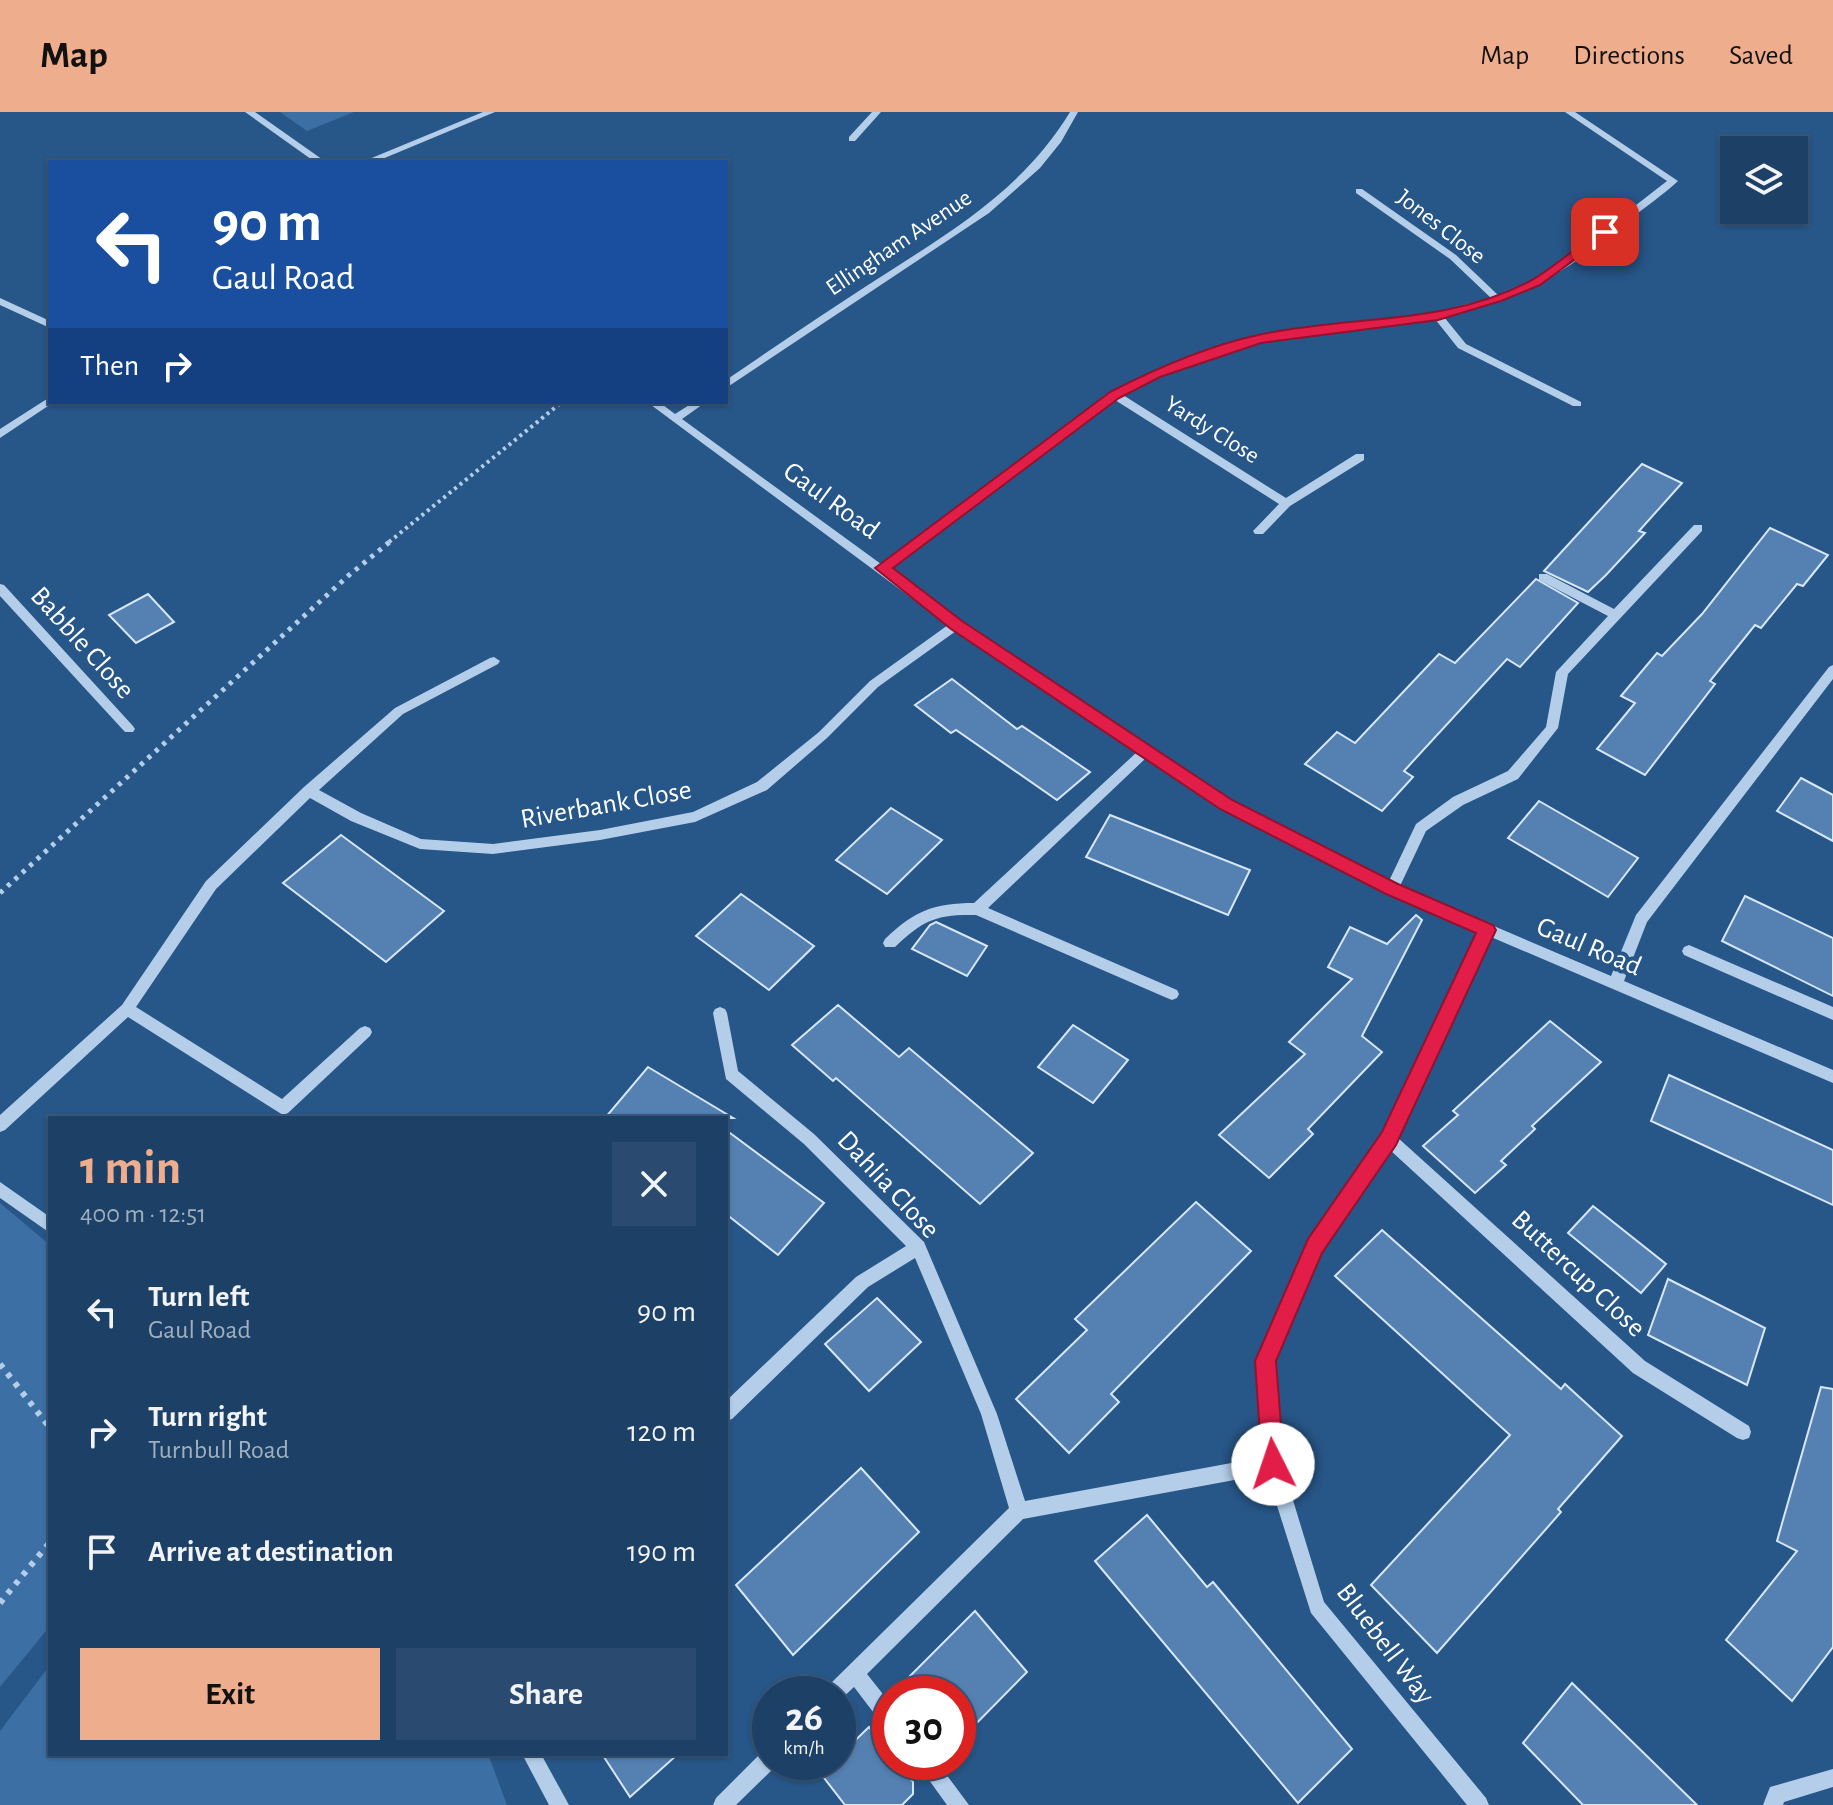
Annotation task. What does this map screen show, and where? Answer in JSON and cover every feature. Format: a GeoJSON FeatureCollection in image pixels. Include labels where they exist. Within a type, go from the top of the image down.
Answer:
{"type":"FeatureCollection","features":[{"type":"Feature","properties":{"kind":"street"},"geometry":{"type":"LineString","coordinates":[[249,112],[318,160]]}},
{"type":"Feature","properties":{"kind":"street"},"geometry":{"type":"LineString","coordinates":[[372,160],[491,112]]}},
{"type":"Feature","properties":{"kind":"street"},"geometry":{"type":"LineString","coordinates":[[852,139],[877,112]]}},
{"type":"Feature","properties":{"kind":"street","name":"Ellingham Avenue"},"geometry":{"type":"LineString","coordinates":[[728,384],[968,226],[1030,170],[1064,132],[1074,112]]}},
{"type":"Feature","properties":{"kind":"street"},"geometry":{"type":"LineString","coordinates":[[883,568],[1115,395],[1155,374],[1259,339],[1438,316],[1496,298],[1536,283],[1673,181],[1569,112]]}},
{"type":"Feature","properties":{"kind":"street","name":"Jones Close"},"geometry":{"type":"LineString","coordinates":[[1359,191],[1453,257],[1496,298]]}},
{"type":"Feature","properties":{"kind":"street"},"geometry":{"type":"LineString","coordinates":[[0,301],[48,324]]}},
{"type":"Feature","properties":{"kind":"street"},"geometry":{"type":"LineString","coordinates":[[1438,316],[1462,346],[1577,404]]}},
{"type":"Feature","properties":{"kind":"street","name":"Yardy Close"},"geometry":{"type":"LineString","coordinates":[[1115,395],[1286,503]]}},
{"type":"Feature","properties":{"kind":"street"},"geometry":{"type":"LineString","coordinates":[[0,434],[48,401]]}},
{"type":"Feature","properties":{"kind":"street","name":"Gaul Road"},"geometry":{"type":"LineString","coordinates":[[655,404],[883,568],[956,625],[1226,805],[1392,889],[1833,1077]]}},
{"type":"Feature","properties":{"kind":"street"},"geometry":{"type":"LineString","coordinates":[[675,419],[698,404]]}},
{"type":"Feature","properties":{"kind":"street"},"geometry":{"type":"LineString","coordinates":[[1259,531],[1286,503],[1360,457]]}},
{"type":"Feature","properties":{"kind":"street"},"geometry":{"type":"LineString","coordinates":[[1392,889],[1421,828],[1458,801],[1513,775],[1552,728],[1562,672],[1698,528]]}},
{"type":"Feature","properties":{"kind":"street"},"geometry":{"type":"LineString","coordinates":[[1543,577],[1616,615]]}},
{"type":"Feature","properties":{"kind":"street","name":"Babble Close"},"geometry":{"type":"LineString","coordinates":[[0,588],[129,729]]}},
{"type":"Feature","properties":{"kind":"street","name":"Riverbank Close"},"geometry":{"type":"LineString","coordinates":[[309,791],[356,817],[420,844],[493,849],[600,835],[695,817],[762,786],[823,735],[874,684],[956,625]]}},
{"type":"Feature","properties":{"kind":"street"},"geometry":{"type":"LineString","coordinates":[[0,1125],[127,1009],[211,885],[309,791],[399,711],[494,661]]}},
{"type":"Feature","properties":{"kind":"street"},"geometry":{"type":"LineString","coordinates":[[1615,985],[1641,919],[1833,670]]}},
{"type":"Feature","properties":{"kind":"street"},"geometry":{"type":"LineString","coordinates":[[977,909],[1145,752]]}},
{"type":"Feature","properties":{"kind":"street"},"geometry":{"type":"LineString","coordinates":[[890,943],[912,921],[930,911],[977,909],[1172,994]]}},
{"type":"Feature","properties":{"kind":"street","name":"Bluebell Way"},"geometry":{"type":"LineString","coordinates":[[1479,1805],[1317,1607],[1273,1464],[1265,1361],[1315,1246],[1389,1139],[1487,930]]}},
{"type":"Feature","properties":{"kind":"street"},"geometry":{"type":"LineString","coordinates":[[1689,951],[1833,1014]]}},
{"type":"Feature","properties":{"kind":"street"},"geometry":{"type":"LineString","coordinates":[[127,1009],[283,1108],[365,1032]]}},
{"type":"Feature","properties":{"kind":"street","name":"Dahlia Close"},"geometry":{"type":"LineString","coordinates":[[720,1013],[731,1074],[809,1139],[918,1247],[989,1414],[1019,1511]]}},
{"type":"Feature","properties":{"kind":"street","name":"Buttercup Close"},"geometry":{"type":"LineString","coordinates":[[1389,1139],[1639,1367],[1743,1432]]}},
{"type":"Feature","properties":{"kind":"street"},"geometry":{"type":"LineString","coordinates":[[0,1189],[48,1225]]}},
{"type":"Feature","properties":{"kind":"street"},"geometry":{"type":"LineString","coordinates":[[728,1411],[862,1282],[918,1247]]}},
{"type":"Feature","properties":{"kind":"street"},"geometry":{"type":"LineString","coordinates":[[872,1695],[855,1674],[1019,1511],[1273,1464]]}},
{"type":"Feature","properties":{"kind":"street"},"geometry":{"type":"LineString","coordinates":[[532,1756],[559,1805]]}},
{"type":"Feature","properties":{"kind":"street"},"geometry":{"type":"LineString","coordinates":[[723,1805],[752,1776]]}},
{"type":"Feature","properties":{"kind":"street"},"geometry":{"type":"LineString","coordinates":[[1773,1805],[1777,1794],[1833,1778]]}},
{"type":"Feature","properties":{"kind":"street"},"geometry":{"type":"LineString","coordinates":[[939,1780],[959,1805]]}},
{"type":"Feature","properties":{"kind":"path"},"geometry":{"type":"LineString","coordinates":[[0,893],[348,576],[560,404]]}},
{"type":"Feature","properties":{"kind":"path"},"geometry":{"type":"LineString","coordinates":[[0,1364],[48,1425]]}},
{"type":"Feature","properties":{"kind":"path"},"geometry":{"type":"LineString","coordinates":[[0,1603],[48,1544]]}},
{"type":"Feature","properties":{"kind":"shaded area"},"geometry":{"type":"Polygon","coordinates":[[[280,112],[354,112],[307,131],[280,112]]]}},
{"type":"Feature","properties":{"kind":"shaded area"},"geometry":{"type":"Polygon","coordinates":[[[0,1203],[48,1243],[48,1628],[0,1687],[0,1203]]]}},
{"type":"Feature","properties":{"kind":"shaded area"},"geometry":{"type":"Polygon","coordinates":[[[48,1668],[48,1756],[489,1756],[507,1805],[0,1805],[0,1731],[48,1668]]]}},
{"type":"Feature","properties":{"kind":"building"},"geometry":{"type":"Polygon","coordinates":[[[1642,464],[1682,483],[1639,531],[1645,533],[1588,592],[1544,571],[1642,464]]]}},
{"type":"Feature","properties":{"kind":"building"},"geometry":{"type":"Polygon","coordinates":[[[1770,528],[1828,555],[1803,586],[1797,584],[1761,628],[1755,625],[1710,681],[1715,684],[1645,775],[1597,749],[1635,703],[1621,696],[1657,653],[1662,656],[1702,614],[1770,528]]]}},
{"type":"Feature","properties":{"kind":"building"},"geometry":{"type":"Polygon","coordinates":[[[1536,579],[1578,603],[1520,667],[1507,659],[1404,771],[1413,777],[1382,811],[1305,764],[1337,732],[1355,743],[1439,654],[1455,663],[1536,579]]]}},
{"type":"Feature","properties":{"kind":"building"},"geometry":{"type":"Polygon","coordinates":[[[148,594],[174,622],[136,643],[109,615],[148,594]]]}},
{"type":"Feature","properties":{"kind":"building"},"geometry":{"type":"Polygon","coordinates":[[[952,679],[1017,729],[1022,726],[1090,772],[1057,800],[956,730],[951,733],[915,705],[952,679]]]}},
{"type":"Feature","properties":{"kind":"building"},"geometry":{"type":"Polygon","coordinates":[[[1801,778],[1833,795],[1833,841],[1777,811],[1801,778]]]}},
{"type":"Feature","properties":{"kind":"building"},"geometry":{"type":"Polygon","coordinates":[[[1539,801],[1638,858],[1608,897],[1508,838],[1539,801]]]}},
{"type":"Feature","properties":{"kind":"building"},"geometry":{"type":"Polygon","coordinates":[[[891,808],[942,840],[887,894],[836,860],[891,808]]]}},
{"type":"Feature","properties":{"kind":"building"},"geometry":{"type":"Polygon","coordinates":[[[1110,815],[1250,870],[1228,915],[1086,857],[1110,815]]]}},
{"type":"Feature","properties":{"kind":"building"},"geometry":{"type":"Polygon","coordinates":[[[341,835],[444,911],[386,962],[283,883],[341,835]]]}},
{"type":"Feature","properties":{"kind":"building"},"geometry":{"type":"Polygon","coordinates":[[[741,894],[814,946],[769,990],[696,936],[741,894]]]}},
{"type":"Feature","properties":{"kind":"building"},"geometry":{"type":"Polygon","coordinates":[[[1745,896],[1833,938],[1833,996],[1722,941],[1745,896]]]}},
{"type":"Feature","properties":{"kind":"building"},"geometry":{"type":"Polygon","coordinates":[[[1416,915],[1422,920],[1362,1036],[1382,1052],[1308,1129],[1313,1134],[1269,1178],[1219,1135],[1305,1054],[1289,1042],[1352,979],[1328,967],[1350,927],[1387,944],[1416,915]]]}},
{"type":"Feature","properties":{"kind":"building"},"geometry":{"type":"Polygon","coordinates":[[[936,922],[987,946],[967,976],[912,949],[930,925],[936,922]]]}},
{"type":"Feature","properties":{"kind":"building"},"geometry":{"type":"Polygon","coordinates":[[[838,1005],[899,1057],[909,1048],[1033,1153],[980,1204],[836,1078],[833,1081],[792,1045],[838,1005]]]}},
{"type":"Feature","properties":{"kind":"building"},"geometry":{"type":"Polygon","coordinates":[[[1550,1021],[1601,1062],[1532,1126],[1535,1129],[1501,1161],[1506,1165],[1475,1193],[1423,1146],[1458,1115],[1453,1111],[1550,1021]]]}},
{"type":"Feature","properties":{"kind":"building"},"geometry":{"type":"Polygon","coordinates":[[[1073,1025],[1128,1060],[1093,1103],[1038,1067],[1073,1025]]]}},
{"type":"Feature","properties":{"kind":"building"},"geometry":{"type":"Polygon","coordinates":[[[648,1067],[733,1118],[728,1116],[607,1116],[648,1067]]]}},
{"type":"Feature","properties":{"kind":"building"},"geometry":{"type":"Polygon","coordinates":[[[1669,1075],[1833,1150],[1833,1205],[1651,1121],[1669,1075]]]}},
{"type":"Feature","properties":{"kind":"building"},"geometry":{"type":"Polygon","coordinates":[[[728,1131],[824,1203],[778,1255],[728,1216],[728,1131]]]}},
{"type":"Feature","properties":{"kind":"building"},"geometry":{"type":"Polygon","coordinates":[[[1196,1202],[1251,1251],[1111,1394],[1119,1402],[1069,1453],[1016,1399],[1087,1330],[1075,1319],[1196,1202]]]}},
{"type":"Feature","properties":{"kind":"building"},"geometry":{"type":"Polygon","coordinates":[[[1593,1206],[1666,1264],[1641,1293],[1568,1233],[1593,1206]]]}},
{"type":"Feature","properties":{"kind":"building"},"geometry":{"type":"Polygon","coordinates":[[[1382,1230],[1561,1389],[1565,1384],[1622,1436],[1558,1509],[1561,1512],[1437,1653],[1371,1585],[1510,1435],[1335,1276],[1382,1230]]]}},
{"type":"Feature","properties":{"kind":"building"},"geometry":{"type":"Polygon","coordinates":[[[1668,1279],[1765,1328],[1747,1385],[1648,1335],[1668,1279]]]}},
{"type":"Feature","properties":{"kind":"building"},"geometry":{"type":"Polygon","coordinates":[[[877,1298],[921,1342],[869,1391],[825,1344],[877,1298]]]}},
{"type":"Feature","properties":{"kind":"building"},"geometry":{"type":"Polygon","coordinates":[[[1821,1387],[1833,1389],[1833,1647],[1792,1701],[1726,1640],[1797,1551],[1777,1541],[1821,1387]]]}},
{"type":"Feature","properties":{"kind":"building"},"geometry":{"type":"Polygon","coordinates":[[[861,1468],[919,1532],[793,1655],[736,1585],[861,1468]]]}},
{"type":"Feature","properties":{"kind":"building"},"geometry":{"type":"Polygon","coordinates":[[[1147,1515],[1207,1587],[1213,1582],[1352,1749],[1298,1803],[1095,1561],[1147,1515]]]}},
{"type":"Feature","properties":{"kind":"building"},"geometry":{"type":"Polygon","coordinates":[[[975,1611],[1027,1672],[976,1724],[976,1676],[910,1676],[975,1611]]]}},
{"type":"Feature","properties":{"kind":"building"},"geometry":{"type":"Polygon","coordinates":[[[1572,1683],[1697,1805],[1583,1805],[1523,1743],[1572,1683]]]}},
{"type":"Feature","properties":{"kind":"building"},"geometry":{"type":"Polygon","coordinates":[[[869,1727],[872,1731],[872,1780],[913,1782],[913,1794],[902,1805],[845,1805],[826,1780],[856,1780],[856,1740],[869,1727]]]}},
{"type":"Feature","properties":{"kind":"building"},"geometry":{"type":"Polygon","coordinates":[[[603,1756],[676,1756],[630,1797],[603,1756]]]}},
{"type":"Feature","properties":{"kind":"route"},"geometry":{"type":"LineString","coordinates":[[1273,1464],[1265,1361],[1315,1246],[1389,1139],[1487,930],[1392,889],[1226,805],[956,625],[883,568],[1115,395],[1155,374],[1259,339],[1438,316],[1496,298],[1536,283],[1605,232]]}}]}
